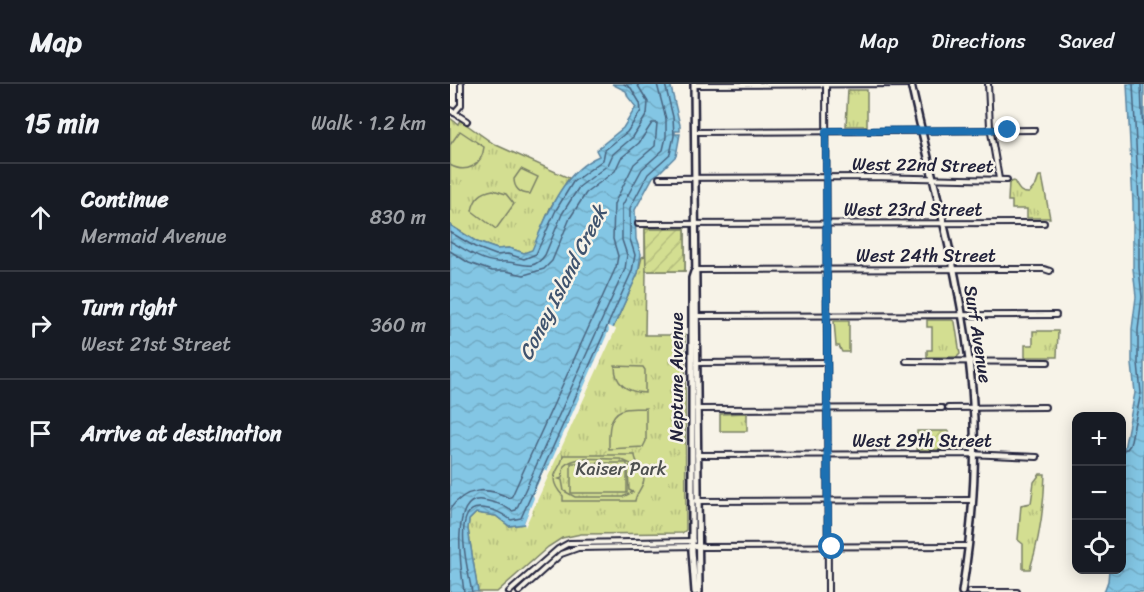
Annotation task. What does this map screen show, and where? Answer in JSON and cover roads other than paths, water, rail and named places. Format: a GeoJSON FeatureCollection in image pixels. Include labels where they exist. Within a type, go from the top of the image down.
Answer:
{"type":"FeatureCollection","features":[{"type":"Feature","properties":{"kind":"main road","name":"Surf Avenue"},"geometry":{"type":"LineString","coordinates":[[912,84],[953,269],[969,362],[973,408],[973,500],[962,592]]}},
{"type":"Feature","properties":{"kind":"main road","name":"Neptune Avenue"},"geometry":{"type":"LineString","coordinates":[[694,85],[694,224],[697,277],[694,316],[694,544],[697,592]]}},
{"type":"Feature","properties":{"kind":"main road","name":"Neptune Avenue"},"geometry":{"type":"LineString","coordinates":[[694,316],[698,455],[695,501]]}},
{"type":"Feature","properties":{"kind":"street"},"geometry":{"type":"LineString","coordinates":[[460,84],[461,105],[452,112],[466,121]]}},
{"type":"Feature","properties":{"kind":"street"},"geometry":{"type":"LineString","coordinates":[[826,84],[828,592]]}},
{"type":"Feature","properties":{"kind":"street"},"geometry":{"type":"LineString","coordinates":[[694,85],[912,84]]}},
{"type":"Feature","properties":{"kind":"street"},"geometry":{"type":"LineString","coordinates":[[988,84],[991,130],[999,179]]}},
{"type":"Feature","properties":{"kind":"street"},"geometry":{"type":"LineString","coordinates":[[694,132],[1034,130]]}},
{"type":"Feature","properties":{"kind":"street","name":"West 22nd Street"},"geometry":{"type":"LineString","coordinates":[[659,178],[826,177],[1007,180]]}},
{"type":"Feature","properties":{"kind":"street","name":"West 23rd Street"},"geometry":{"type":"LineString","coordinates":[[638,224],[1044,223]]}},
{"type":"Feature","properties":{"kind":"street","name":"West 24th Street"},"geometry":{"type":"LineString","coordinates":[[695,270],[953,269],[1044,270],[1050,272]]}},
{"type":"Feature","properties":{"kind":"street"},"geometry":{"type":"LineString","coordinates":[[694,316],[1056,315]]}},
{"type":"Feature","properties":{"kind":"street"},"geometry":{"type":"LineString","coordinates":[[906,361],[1048,362]]}},
{"type":"Feature","properties":{"kind":"street"},"geometry":{"type":"LineString","coordinates":[[697,363],[827,362]]}},
{"type":"Feature","properties":{"kind":"street"},"geometry":{"type":"LineString","coordinates":[[695,409],[1045,407]]}},
{"type":"Feature","properties":{"kind":"street","name":"West 29th Street"},"geometry":{"type":"LineString","coordinates":[[698,455],[1037,457]]}},
{"type":"Feature","properties":{"kind":"street"},"geometry":{"type":"LineString","coordinates":[[695,501],[973,500]]}},
{"type":"Feature","properties":{"kind":"street"},"geometry":{"type":"LineString","coordinates":[[509,592],[558,549],[569,543],[694,544],[703,547],[969,546]]}},
{"type":"Feature","properties":{"kind":"street"},"geometry":{"type":"LineString","coordinates":[[519,592],[561,554],[571,549],[694,544]]}},
{"type":"Feature","properties":{"kind":"street"},"geometry":{"type":"LineString","coordinates":[[970,592],[1017,592]]}},
{"type":"Feature","properties":{"kind":"water","name":"Coney Island Creek"},"geometry":{"type":"Polygon","coordinates":[[[612,84],[669,84],[680,125],[680,131],[675,131],[675,134],[680,134],[676,156],[653,177],[635,210],[636,239],[641,254],[638,273],[524,524],[509,526],[496,516],[476,513],[469,520],[468,529],[478,592],[450,592],[450,225],[477,242],[497,249],[509,248],[524,253],[532,250],[550,209],[565,184],[586,163],[599,156],[596,150],[623,128],[636,107],[626,91],[612,84]]]}},
{"type":"Feature","properties":{"kind":"water"},"geometry":{"type":"Polygon","coordinates":[[[1127,84],[1144,84],[1144,592],[1104,592],[1109,574],[1126,574],[1126,439],[1135,393],[1132,364],[1132,329],[1136,297],[1133,268],[1133,203],[1127,84]]]}},
{"type":"Feature","properties":{"kind":"park label","name":"Kaiser Park"},"geometry":{"type":"Point","coordinates":[621,469]}}]}
